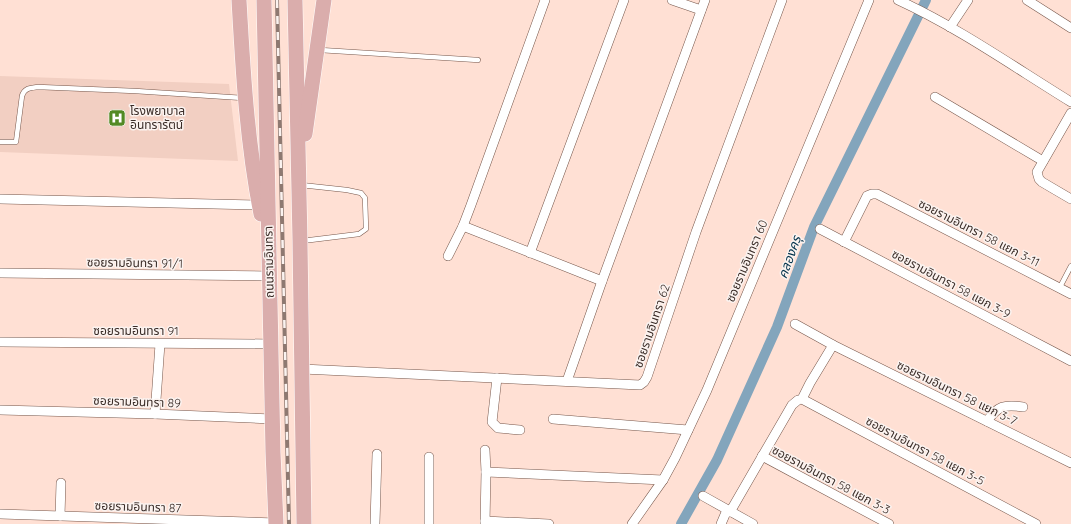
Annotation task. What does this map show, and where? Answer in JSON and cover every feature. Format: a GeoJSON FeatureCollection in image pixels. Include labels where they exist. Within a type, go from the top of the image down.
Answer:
{"type":"FeatureCollection","features":[{"type":"Feature","properties":{"kind":"main road"},"geometry":{"type":"LineString","coordinates":[[239,0],[245,98],[253,169],[269,254]]}},
{"type":"Feature","properties":{"kind":"main road","name":"ถนนรามอินทรา"},"geometry":{"type":"LineString","coordinates":[[264,0],[273,452],[276,524]]}},
{"type":"Feature","properties":{"kind":"main road"},"geometry":{"type":"LineString","coordinates":[[295,0],[304,524]]}},
{"type":"Feature","properties":{"kind":"main road"},"geometry":{"type":"LineString","coordinates":[[299,168],[318,50],[324,0]]}},
{"type":"Feature","properties":{"kind":"street"},"geometry":{"type":"LineString","coordinates":[[448,256],[463,226],[545,0]]}},
{"type":"Feature","properties":{"kind":"street"},"geometry":{"type":"LineString","coordinates":[[530,253],[624,0]]}},
{"type":"Feature","properties":{"kind":"street"},"geometry":{"type":"LineString","coordinates":[[672,0],[701,10]]}},
{"type":"Feature","properties":{"kind":"street"},"geometry":{"type":"LineString","coordinates":[[567,381],[705,0]]}},
{"type":"Feature","properties":{"kind":"street","name":"ซอยรามอินทรา 62"},"geometry":{"type":"LineString","coordinates":[[302,369],[640,385],[644,382],[696,232],[782,0]]}},
{"type":"Feature","properties":{"kind":"street","name":"ซอยรามอินทรา 60"},"geometry":{"type":"LineString","coordinates":[[632,524],[663,480],[707,390],[869,0]]}},
{"type":"Feature","properties":{"kind":"street"},"geometry":{"type":"LineString","coordinates":[[898,0],[926,13],[950,27],[1071,102]]}},
{"type":"Feature","properties":{"kind":"street"},"geometry":{"type":"LineString","coordinates":[[950,27],[968,0]]}},
{"type":"Feature","properties":{"kind":"street"},"geometry":{"type":"LineString","coordinates":[[1027,0],[1071,28]]}},
{"type":"Feature","properties":{"kind":"street"},"geometry":{"type":"LineString","coordinates":[[935,97],[1043,162]]}},
{"type":"Feature","properties":{"kind":"street"},"geometry":{"type":"LineString","coordinates":[[1071,113],[1037,172],[1039,179],[1042,182],[1071,199]]}},
{"type":"Feature","properties":{"kind":"street","name":"ซอยรามอินทรา 58 แยก 3-11"},"geometry":{"type":"LineString","coordinates":[[844,242],[864,201],[870,194],[876,194],[1060,287],[1071,294]]}},
{"type":"Feature","properties":{"kind":"street"},"geometry":{"type":"LineString","coordinates":[[0,198],[259,205]]}},
{"type":"Feature","properties":{"kind":"street"},"geometry":{"type":"LineString","coordinates":[[463,226],[602,281]]}},
{"type":"Feature","properties":{"kind":"street","name":"ซอยรามอินทรา 58 แยก 3-9"},"geometry":{"type":"LineString","coordinates":[[820,229],[922,281],[1071,361]]}},
{"type":"Feature","properties":{"kind":"street","name":"ซอยรามอินทรา 91/1"},"geometry":{"type":"LineString","coordinates":[[0,273],[269,276]]}},
{"type":"Feature","properties":{"kind":"street","name":"ซอยรามอินทรา 58 แยก 3-7"},"geometry":{"type":"LineString","coordinates":[[795,324],[833,345],[1071,463]]}},
{"type":"Feature","properties":{"kind":"street","name":"ซอยรามอินทรา 91"},"geometry":{"type":"LineString","coordinates":[[0,342],[271,344]]}},
{"type":"Feature","properties":{"kind":"street"},"geometry":{"type":"LineString","coordinates":[[155,414],[160,344]]}},
{"type":"Feature","properties":{"kind":"street"},"geometry":{"type":"LineString","coordinates":[[721,524],[792,405],[798,400],[802,399],[833,345]]}},
{"type":"Feature","properties":{"kind":"street"},"geometry":{"type":"LineString","coordinates":[[497,378],[492,422],[498,428],[520,430]]}},
{"type":"Feature","properties":{"kind":"street","name":"ซอยรามอินทรา 58 แยก 3-5"},"geometry":{"type":"LineString","coordinates":[[802,399],[1036,524]]}},
{"type":"Feature","properties":{"kind":"street"},"geometry":{"type":"LineString","coordinates":[[987,421],[994,412],[1002,407],[1010,405],[1023,407]]}},
{"type":"Feature","properties":{"kind":"street","name":"ซอยรามอินทรา 89"},"geometry":{"type":"LineString","coordinates":[[0,410],[273,419]]}},
{"type":"Feature","properties":{"kind":"street"},"geometry":{"type":"LineString","coordinates":[[553,418],[688,430]]}},
{"type":"Feature","properties":{"kind":"street"},"geometry":{"type":"LineString","coordinates":[[485,450],[485,522],[549,524]]}},
{"type":"Feature","properties":{"kind":"street"},"geometry":{"type":"LineString","coordinates":[[375,524],[377,454]]}},
{"type":"Feature","properties":{"kind":"street","name":"ซอยรามอินทรา 58 แยก 3-3"},"geometry":{"type":"LineString","coordinates":[[762,456],[890,524]]}},
{"type":"Feature","properties":{"kind":"street"},"geometry":{"type":"LineString","coordinates":[[429,457],[429,524]]}},
{"type":"Feature","properties":{"kind":"street"},"geometry":{"type":"LineString","coordinates":[[486,472],[663,480]]}},
{"type":"Feature","properties":{"kind":"street"},"geometry":{"type":"LineString","coordinates":[[60,516],[61,483]]}},
{"type":"Feature","properties":{"kind":"street"},"geometry":{"type":"LineString","coordinates":[[703,496],[753,524]]}},
{"type":"Feature","properties":{"kind":"street","name":"ซอยรามอินทรา 87"},"geometry":{"type":"LineString","coordinates":[[0,514],[276,524]]}},
{"type":"Feature","properties":{"kind":"lane"},"geometry":{"type":"LineString","coordinates":[[318,50],[478,60]]}},
{"type":"Feature","properties":{"kind":"lane"},"geometry":{"type":"LineString","coordinates":[[0,142],[16,142],[22,96],[23,92],[27,88],[38,87],[128,91],[245,98]]}},
{"type":"Feature","properties":{"kind":"lane"},"geometry":{"type":"LineString","coordinates":[[299,185],[361,193],[365,198],[366,229],[359,234],[300,241]]}},
{"type":"Feature","properties":{"kind":"lane"},"geometry":{"type":"LineString","coordinates":[[1060,287],[1071,266]]}},
{"type":"Feature","properties":{"kind":"shaded area","name":"โรงพยาบาล อินทรารัตน์"},"geometry":{"type":"Polygon","coordinates":[[[0,76],[229,84],[238,161],[0,152],[0,76]]]}},
{"type":"Feature","properties":{"kind":"waterway","name":"คลองครุ"},"geometry":{"type":"LineString","coordinates":[[681,524],[717,460],[777,327],[814,227],[926,0]]}},
{"type":"Feature","properties":{"kind":"railway"},"geometry":{"type":"LineString","coordinates":[[277,0],[289,524]]}},
{"type":"Feature","properties":{"kind":"place","name":"โรงพยาบาล อินทรารัตน์"},"geometry":{"type":"Point","coordinates":[117,118]}}]}
